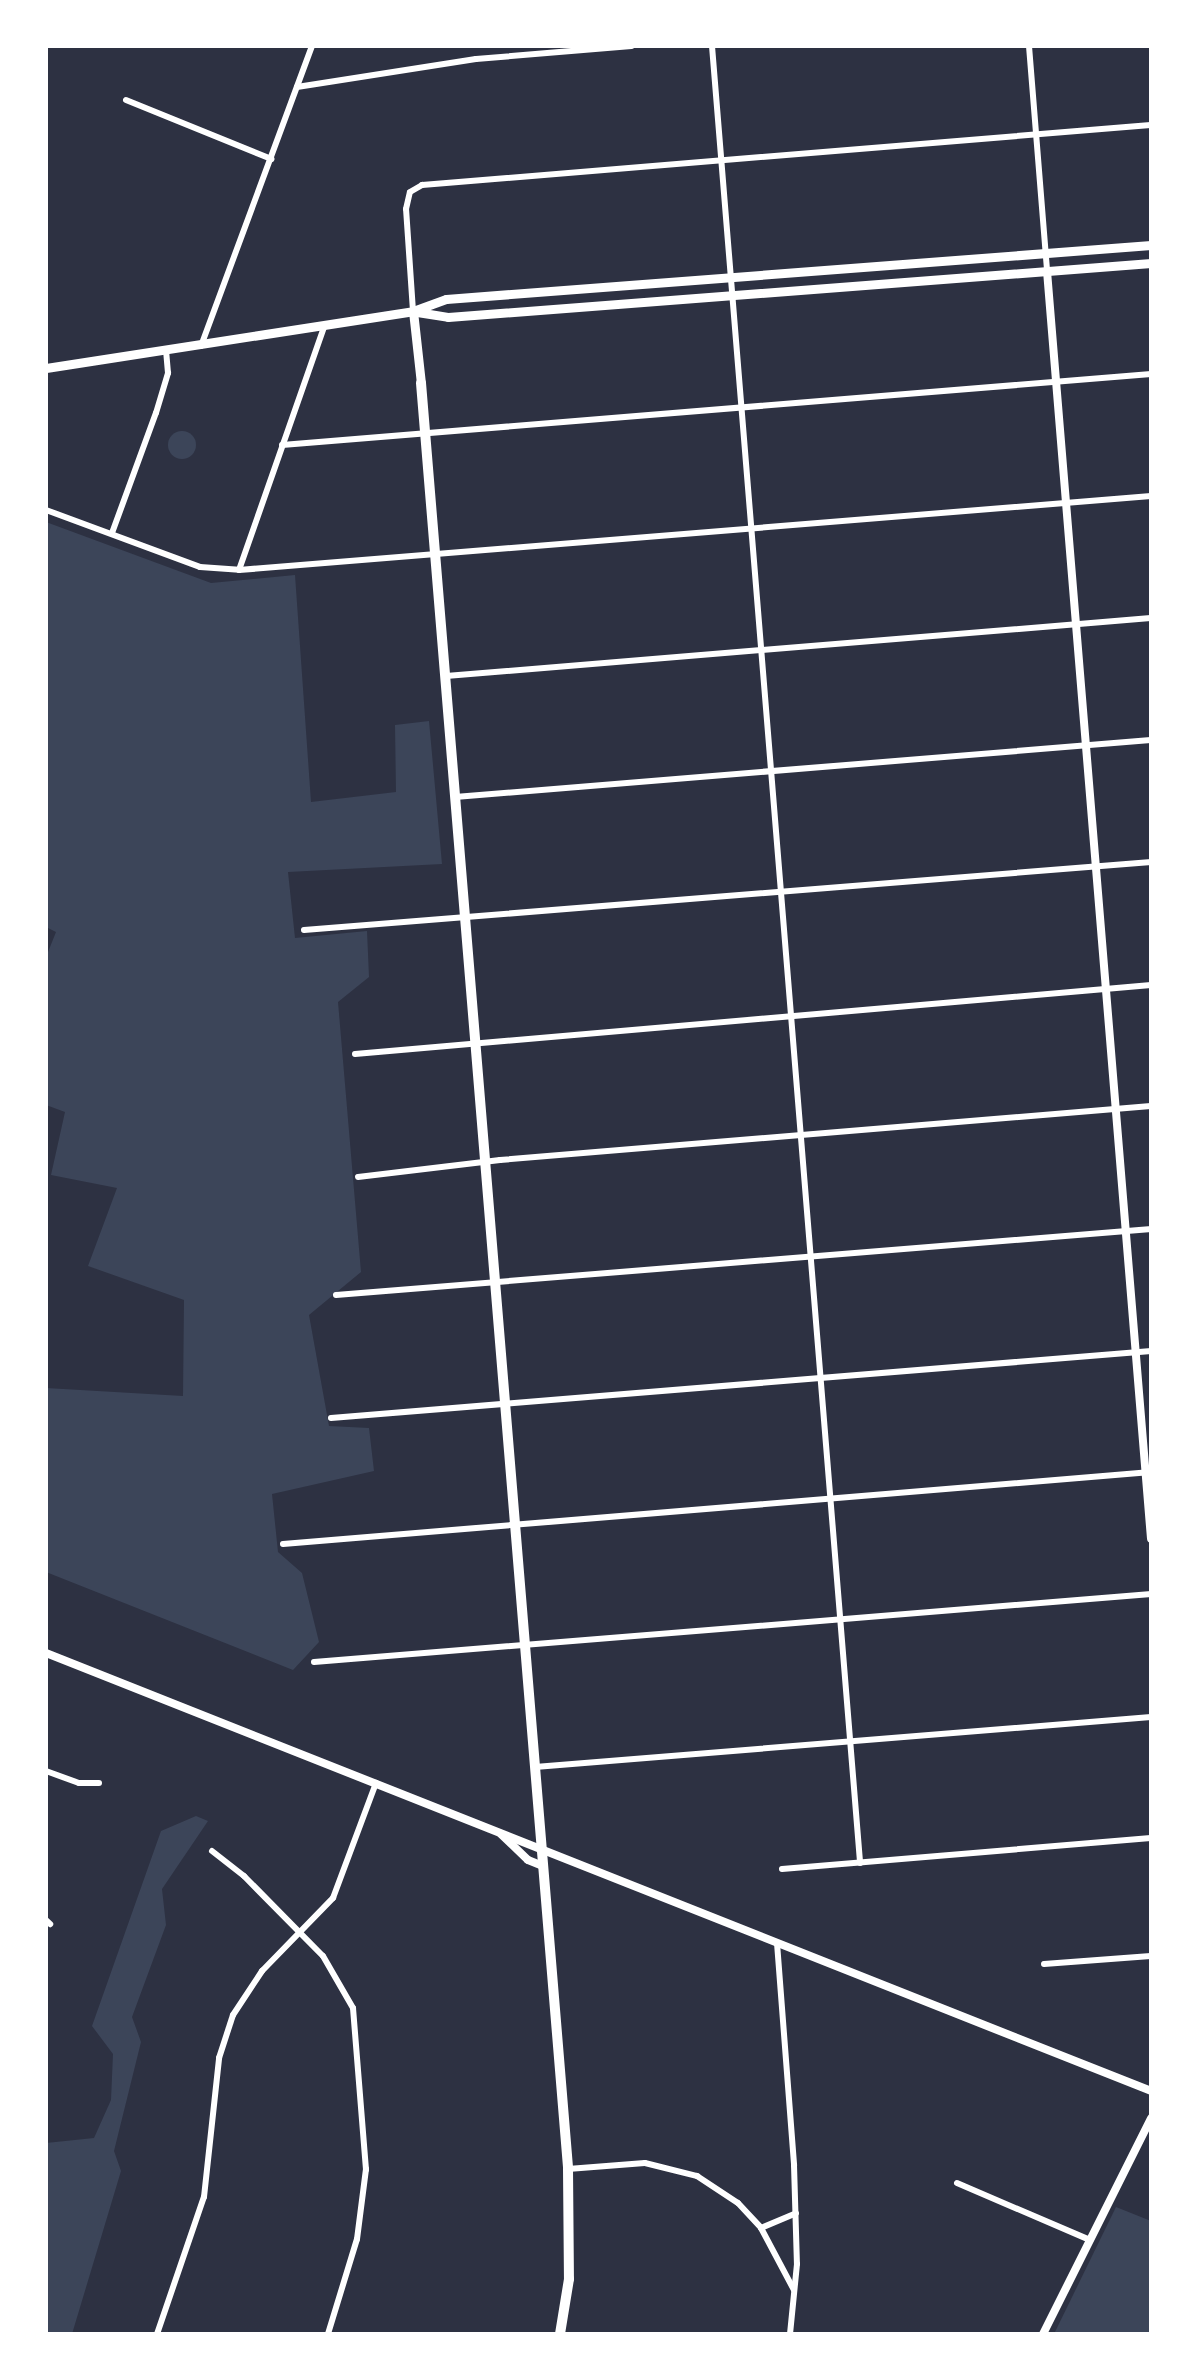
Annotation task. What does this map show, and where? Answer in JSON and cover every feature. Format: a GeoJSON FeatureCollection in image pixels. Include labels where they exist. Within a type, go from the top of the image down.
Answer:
{"type":"FeatureCollection","features":[{"type":"Feature","properties":{"kind":"main road"},"geometry":{"type":"LineString","coordinates":[[46,368],[413,311],[446,299],[1151,245]]}},
{"type":"Feature","properties":{"kind":"main road"},"geometry":{"type":"LineString","coordinates":[[413,311],[448,317],[1151,263]]}},
{"type":"Feature","properties":{"kind":"main road"},"geometry":{"type":"LineString","coordinates":[[413,311],[496,1283],[509,1402],[568,2169],[569,2279],[560,2334]]}},
{"type":"Feature","properties":{"kind":"street"},"geometry":{"type":"LineString","coordinates":[[201,346],[312,46]]}},
{"type":"Feature","properties":{"kind":"street"},"geometry":{"type":"LineString","coordinates":[[297,87],[476,59],[631,46]]}},
{"type":"Feature","properties":{"kind":"street"},"geometry":{"type":"LineString","coordinates":[[712,46],[860,1863]]}},
{"type":"Feature","properties":{"kind":"street"},"geometry":{"type":"LineString","coordinates":[[1029,46],[1148,1472],[1151,1539]]}},
{"type":"Feature","properties":{"kind":"street"},"geometry":{"type":"LineString","coordinates":[[126,100],[271,159]]}},
{"type":"Feature","properties":{"kind":"street"},"geometry":{"type":"LineString","coordinates":[[413,311],[406,209],[415,187],[1151,125]]}},
{"type":"Feature","properties":{"kind":"street"},"geometry":{"type":"LineString","coordinates":[[239,570],[325,324]]}},
{"type":"Feature","properties":{"kind":"street"},"geometry":{"type":"LineString","coordinates":[[112,533],[168,373],[166,351]]}},
{"type":"Feature","properties":{"kind":"street"},"geometry":{"type":"LineString","coordinates":[[282,445],[1151,374]]}},
{"type":"Feature","properties":{"kind":"street"},"geometry":{"type":"LineString","coordinates":[[46,510],[200,567],[239,570],[1151,496]]}},
{"type":"Feature","properties":{"kind":"street"},"geometry":{"type":"LineString","coordinates":[[446,676],[1151,618]]}},
{"type":"Feature","properties":{"kind":"street"},"geometry":{"type":"LineString","coordinates":[[455,797],[1151,740]]}},
{"type":"Feature","properties":{"kind":"street"},"geometry":{"type":"LineString","coordinates":[[304,930],[1151,862]]}},
{"type":"Feature","properties":{"kind":"street"},"geometry":{"type":"LineString","coordinates":[[355,1054],[475,1041],[1151,985]]}},
{"type":"Feature","properties":{"kind":"street"},"geometry":{"type":"LineString","coordinates":[[358,1177],[486,1162],[1151,1106]]}},
{"type":"Feature","properties":{"kind":"street"},"geometry":{"type":"LineString","coordinates":[[336,1295],[1151,1229]]}},
{"type":"Feature","properties":{"kind":"street"},"geometry":{"type":"LineString","coordinates":[[331,1418],[1151,1351]]}},
{"type":"Feature","properties":{"kind":"street"},"geometry":{"type":"LineString","coordinates":[[283,1544],[1148,1472]]}},
{"type":"Feature","properties":{"kind":"street"},"geometry":{"type":"LineString","coordinates":[[314,1662],[1151,1594]]}},
{"type":"Feature","properties":{"kind":"street"},"geometry":{"type":"LineString","coordinates":[[46,1653],[1151,2091]]}},
{"type":"Feature","properties":{"kind":"street"},"geometry":{"type":"LineString","coordinates":[[535,1767],[1151,1717]]}},
{"type":"Feature","properties":{"kind":"street"},"geometry":{"type":"LineString","coordinates":[[46,1771],[79,1783],[99,1783]]}},
{"type":"Feature","properties":{"kind":"street"},"geometry":{"type":"LineString","coordinates":[[157,2334],[204,2197],[224,2040],[244,1995],[333,1898],[376,1783]]}},
{"type":"Feature","properties":{"kind":"street"},"geometry":{"type":"LineString","coordinates":[[498,1831],[528,1860],[543,1866]]}},
{"type":"Feature","properties":{"kind":"street"},"geometry":{"type":"LineString","coordinates":[[782,1869],[1151,1838]]}},
{"type":"Feature","properties":{"kind":"street"},"geometry":{"type":"LineString","coordinates":[[212,1851],[301,1932],[337,1974],[353,2008],[366,2134],[357,2239],[328,2334]]}},
{"type":"Feature","properties":{"kind":"street"},"geometry":{"type":"LineString","coordinates":[[777,1943],[796,2213],[790,2334]]}},
{"type":"Feature","properties":{"kind":"street"},"geometry":{"type":"LineString","coordinates":[[1044,1964],[1151,1956]]}},
{"type":"Feature","properties":{"kind":"street"},"geometry":{"type":"LineString","coordinates":[[1043,2334],[1151,2118]]}},
{"type":"Feature","properties":{"kind":"street"},"geometry":{"type":"LineString","coordinates":[[568,2169],[619,2162],[670,2167],[718,2188],[761,2228],[794,2290]]}},
{"type":"Feature","properties":{"kind":"street"},"geometry":{"type":"LineString","coordinates":[[957,2183],[1090,2240]]}},
{"type":"Feature","properties":{"kind":"street"},"geometry":{"type":"LineString","coordinates":[[761,2228],[796,2213]]}},
{"type":"Feature","properties":{"kind":"shaded area"},"geometry":{"type":"Polygon","coordinates":[[[182,431],[192,435],[196,445],[192,455],[182,459],[172,455],[168,445],[172,435],[182,431]]]}},
{"type":"Feature","properties":{"kind":"shaded area"},"geometry":{"type":"Polygon","coordinates":[[[46,522],[211,583],[295,575],[311,802],[396,792],[395,725],[429,721],[442,864],[288,872],[295,938],[367,931],[369,977],[338,1002],[361,1272],[309,1315],[329,1426],[369,1428],[374,1471],[272,1494],[278,1552],[302,1573],[319,1642],[293,1670],[46,1572],[46,1388],[183,1396],[184,1300],[88,1266],[117,1188],[51,1175],[65,1112],[46,1105],[46,957],[56,932],[46,927],[46,522]]]}},
{"type":"Feature","properties":{"kind":"shaded area"},"geometry":{"type":"Polygon","coordinates":[[[196,1816],[208,1821],[162,1889],[166,1925],[132,2017],[141,2042],[114,2151],[121,2171],[72,2334],[46,2334],[46,2143],[94,2138],[111,2100],[113,2054],[92,2026],[161,1831],[196,1816]]]}},
{"type":"Feature","properties":{"kind":"shaded area"},"geometry":{"type":"Polygon","coordinates":[[[1116,2207],[1151,2221],[1151,2334],[1054,2334],[1116,2207]]]}}]}
